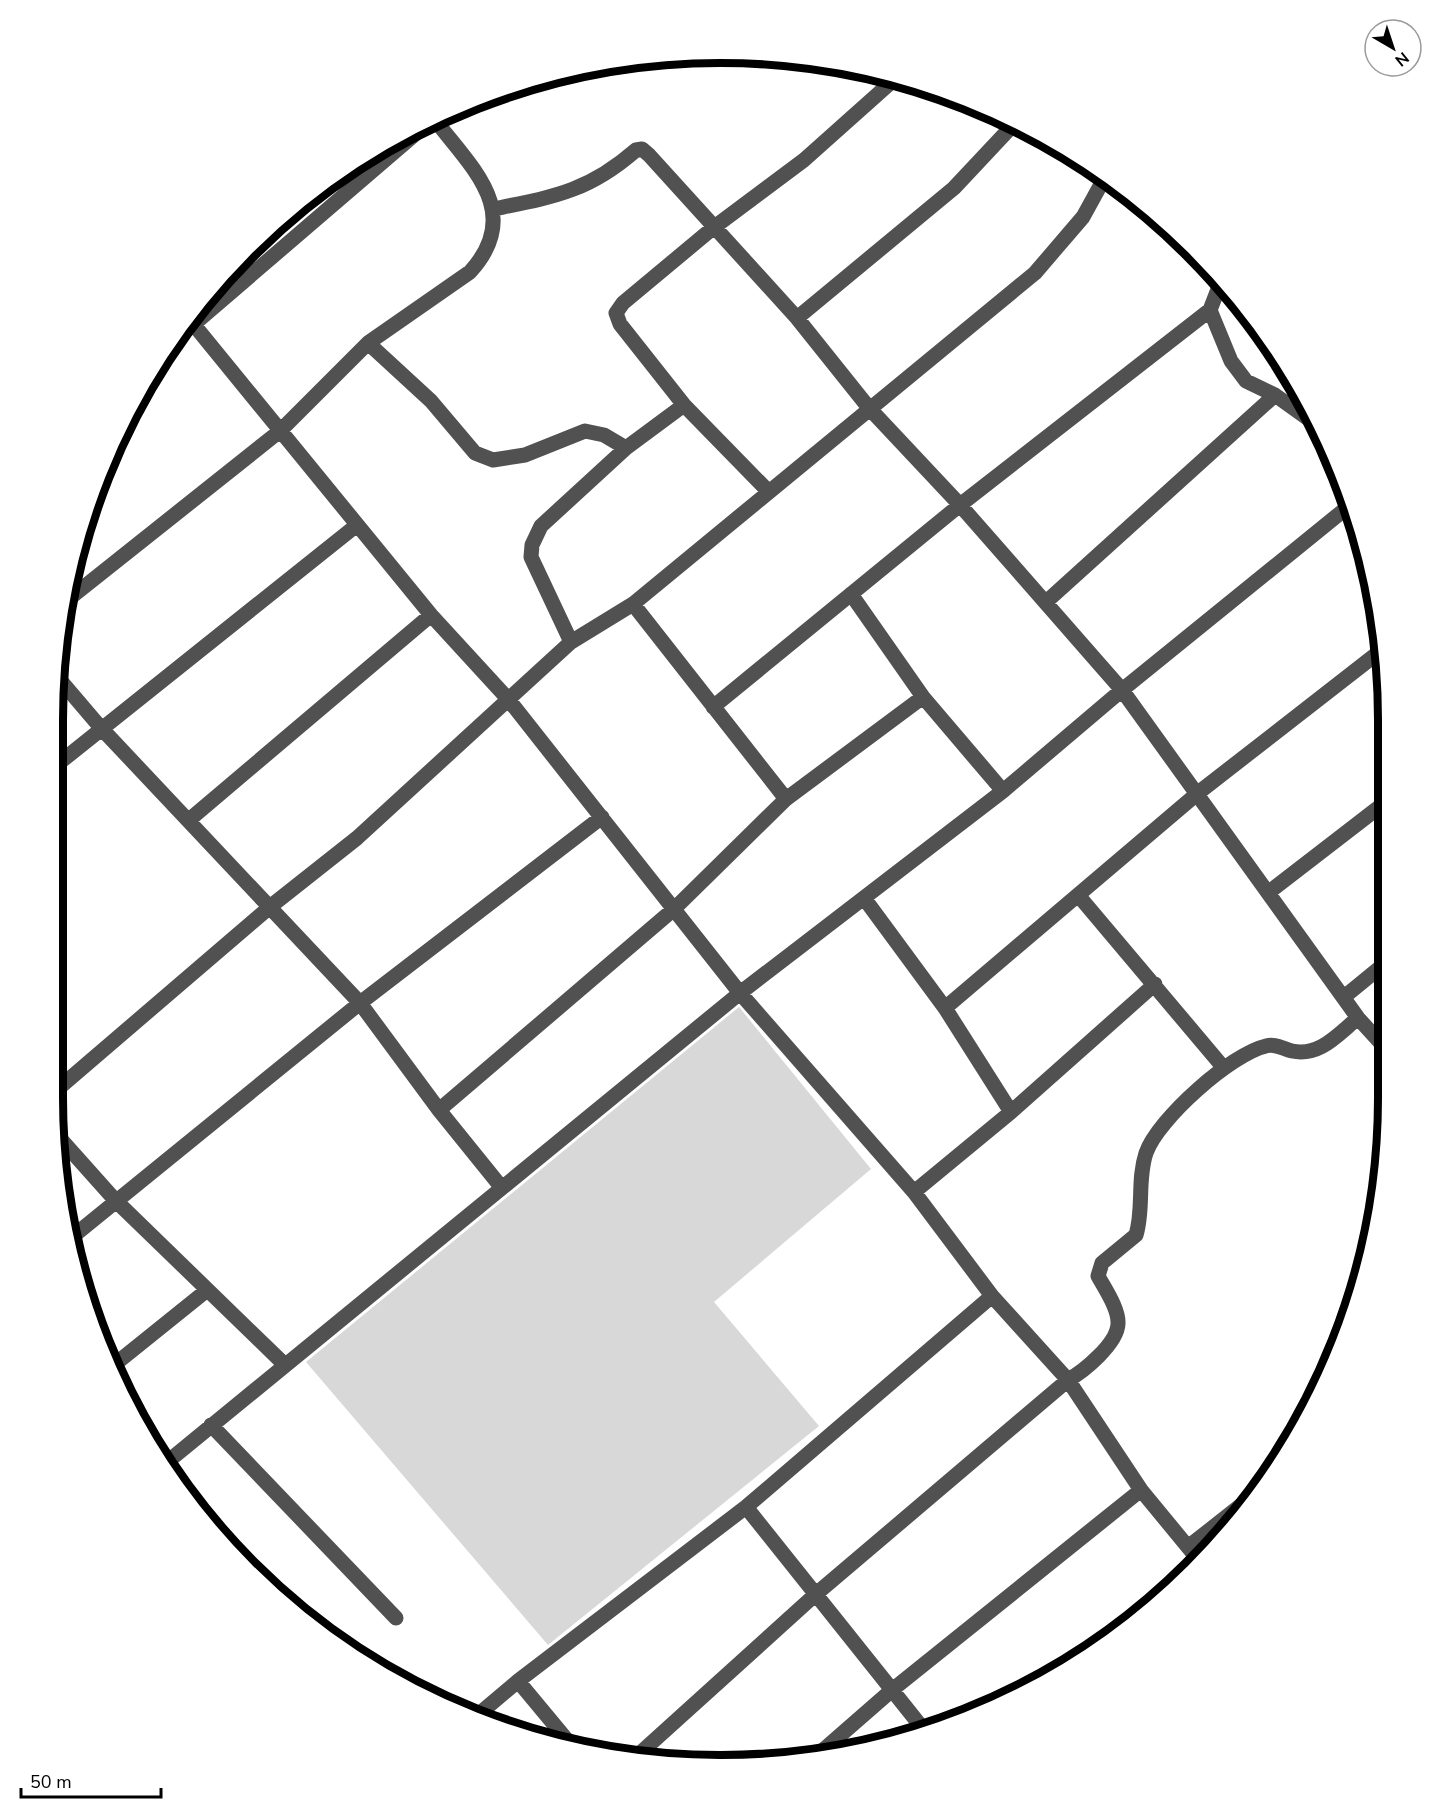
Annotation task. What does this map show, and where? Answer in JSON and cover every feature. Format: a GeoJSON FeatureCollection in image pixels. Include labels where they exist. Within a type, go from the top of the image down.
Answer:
{"type":"FeatureCollection","features":[{"type":"Feature","properties":{"kind":"street"},"geometry":{"type":"LineString","coordinates":[[769,492],[684,405],[620,324],[616,314],[623,303],[713,228],[804,160],[889,84]]}},
{"type":"Feature","properties":{"kind":"street"},"geometry":{"type":"LineString","coordinates":[[76,593],[280,431],[368,343],[470,272],[484,251],[492,229],[493,208],[488,188],[440,126]]}},
{"type":"Feature","properties":{"kind":"street"},"geometry":{"type":"LineString","coordinates":[[797,318],[954,188],[1009,130]]}},
{"type":"Feature","properties":{"kind":"street"},"geometry":{"type":"LineString","coordinates":[[209,307],[399,147]]}},
{"type":"Feature","properties":{"kind":"street"},"geometry":{"type":"LineString","coordinates":[[493,208],[570,192],[594,181],[636,150],[642,149],[797,318],[869,408],[960,505],[1122,690],[1358,1018],[1378,1040]]}},
{"type":"Feature","properties":{"kind":"street"},"geometry":{"type":"LineString","coordinates":[[63,1080],[271,906],[357,838],[571,642],[633,604],[869,408],[981,320],[1035,273],[1083,217],[1101,185]]}},
{"type":"Feature","properties":{"kind":"street"},"geometry":{"type":"LineString","coordinates":[[713,707],[960,505],[1210,310],[1218,290]]}},
{"type":"Feature","properties":{"kind":"street"},"geometry":{"type":"LineString","coordinates":[[1210,310],[1231,361],[1246,381],[1275,395],[1302,414]]}},
{"type":"Feature","properties":{"kind":"street"},"geometry":{"type":"LineString","coordinates":[[195,326],[431,615],[508,699],[740,993],[914,1192],[992,1296],[1068,1380],[1141,1490],[1193,1552],[1213,1533]]}},
{"type":"Feature","properties":{"kind":"street"},"geometry":{"type":"LineString","coordinates":[[368,343],[431,401],[475,453],[493,460],[525,455],[585,432],[604,435],[626,448]]}},
{"type":"Feature","properties":{"kind":"street"},"geometry":{"type":"LineString","coordinates":[[1046,602],[1275,395]]}},
{"type":"Feature","properties":{"kind":"street"},"geometry":{"type":"LineString","coordinates":[[571,642],[531,556],[532,545],[541,526],[626,448],[684,405]]}},
{"type":"Feature","properties":{"kind":"street"},"geometry":{"type":"LineString","coordinates":[[171,1459],[740,993],[1003,791],[1122,690],[1343,510]]}},
{"type":"Feature","properties":{"kind":"street"},"geometry":{"type":"LineString","coordinates":[[63,760],[357,525]]}},
{"type":"Feature","properties":{"kind":"street"},"geometry":{"type":"LineString","coordinates":[[851,594],[923,697],[1003,791]]}},
{"type":"Feature","properties":{"kind":"street"},"geometry":{"type":"LineString","coordinates":[[633,604],[786,799]]}},
{"type":"Feature","properties":{"kind":"street"},"geometry":{"type":"LineString","coordinates":[[189,819],[431,615]]}},
{"type":"Feature","properties":{"kind":"street"},"geometry":{"type":"LineString","coordinates":[[945,1008],[1198,793],[1374,656]]}},
{"type":"Feature","properties":{"kind":"street"},"geometry":{"type":"LineString","coordinates":[[64,684],[101,728],[360,1003],[439,1110],[502,1188]]}},
{"type":"Feature","properties":{"kind":"street"},"geometry":{"type":"LineString","coordinates":[[439,1110],[674,909],[786,799],[923,697]]}},
{"type":"Feature","properties":{"kind":"street"},"geometry":{"type":"LineString","coordinates":[[1269,892],[1378,809]]}},
{"type":"Feature","properties":{"kind":"street"},"geometry":{"type":"LineString","coordinates":[[77,1232],[360,1003],[602,817]]}},
{"type":"Feature","properties":{"kind":"street"},"geometry":{"type":"LineString","coordinates":[[1078,895],[1223,1067]]}},
{"type":"Feature","properties":{"kind":"street"},"geometry":{"type":"LineString","coordinates":[[864,898],[945,1008],[1011,1112]]}},
{"type":"Feature","properties":{"kind":"street"},"geometry":{"type":"LineString","coordinates":[[1344,997],[1378,970]]}},
{"type":"Feature","properties":{"kind":"street"},"geometry":{"type":"LineString","coordinates":[[914,1192],[1011,1112],[1155,984]]}},
{"type":"Feature","properties":{"kind":"street"},"geometry":{"type":"LineString","coordinates":[[644,1750],[816,1594],[1068,1380],[1088,1368],[1115,1334],[1118,1324],[1107,1292],[1098,1276],[1099,1269],[1102,1263],[1136,1235],[1140,1180],[1146,1154],[1162,1125],[1223,1067],[1268,1045],[1306,1053],[1318,1050],[1358,1018]]}},
{"type":"Feature","properties":{"kind":"street"},"geometry":{"type":"LineString","coordinates":[[64,1143],[115,1200],[206,1291],[285,1365]]}},
{"type":"Feature","properties":{"kind":"street"},"geometry":{"type":"LineString","coordinates":[[119,1361],[206,1291]]}},
{"type":"Feature","properties":{"kind":"street"},"geometry":{"type":"LineString","coordinates":[[483,1710],[518,1681],[746,1507],[992,1296]]}},
{"type":"Feature","properties":{"kind":"street"},"geometry":{"type":"LineString","coordinates":[[211,1425],[396,1618]]}},
{"type":"Feature","properties":{"kind":"street"},"geometry":{"type":"LineString","coordinates":[[829,1745],[892,1690],[1141,1490]]}},
{"type":"Feature","properties":{"kind":"street"},"geometry":{"type":"LineString","coordinates":[[746,1507],[919,1724]]}},
{"type":"Feature","properties":{"kind":"street"},"geometry":{"type":"LineString","coordinates":[[518,1681],[564,1736]]}},
{"type":"Feature","properties":{"kind":"shaded area"},"geometry":{"type":"Polygon","coordinates":[[[739,1007],[871,1169],[714,1302],[819,1426],[548,1645],[306,1362],[739,1007]]]}}]}
